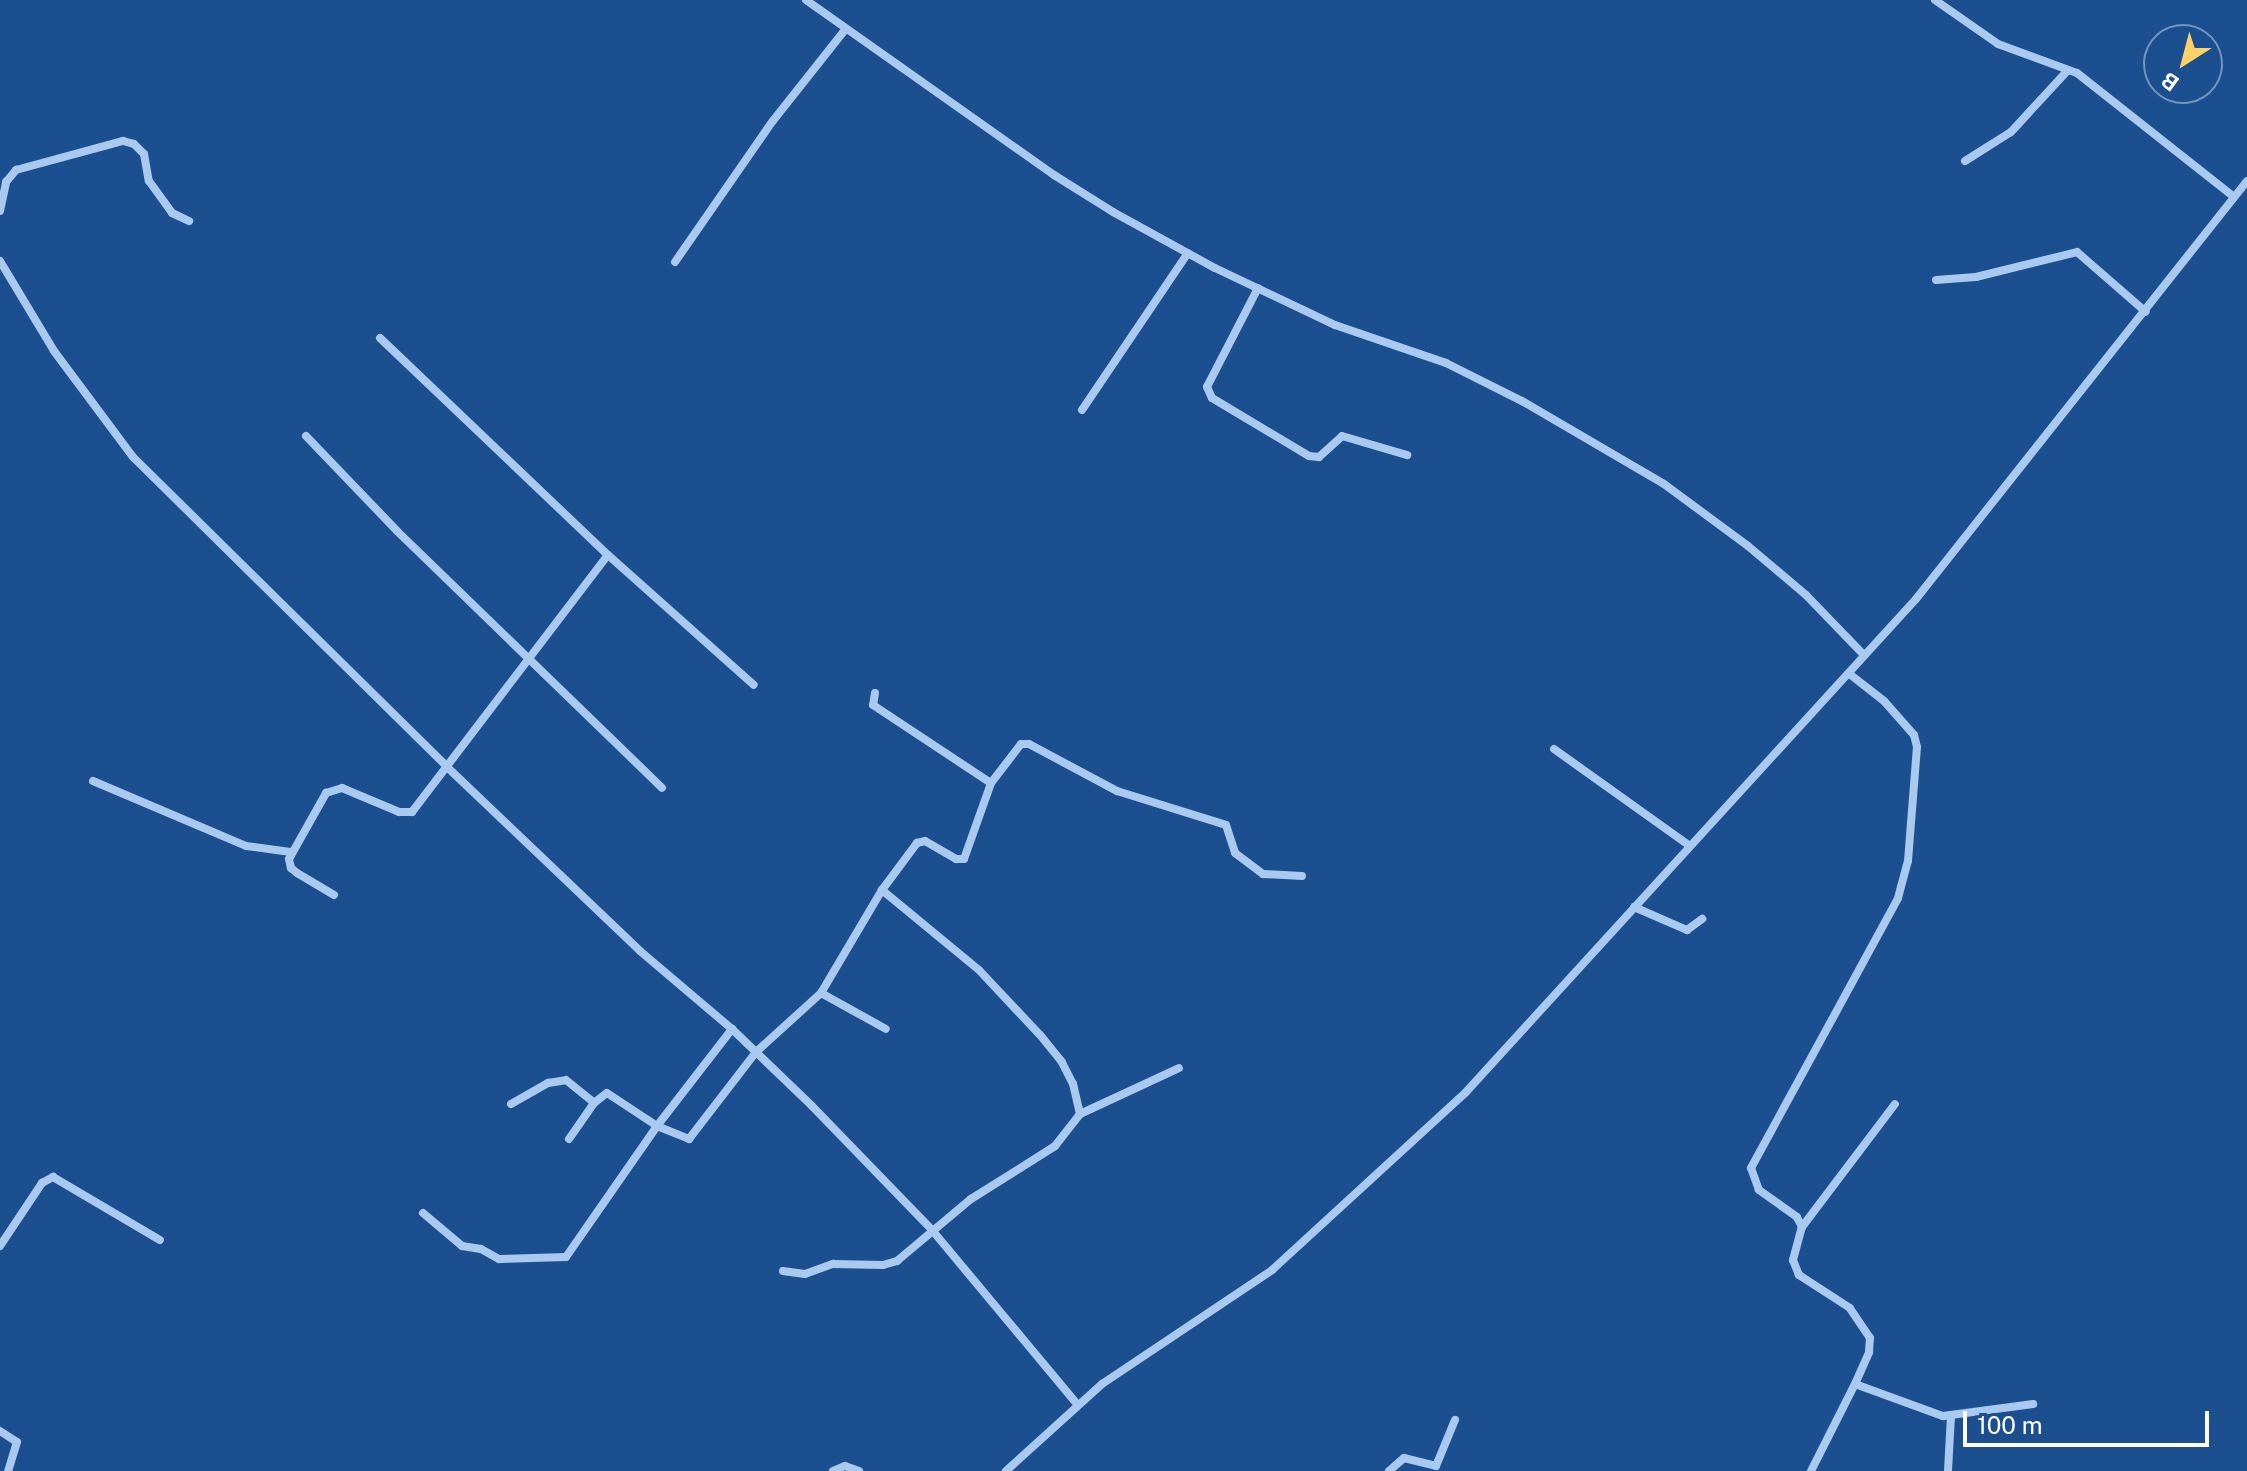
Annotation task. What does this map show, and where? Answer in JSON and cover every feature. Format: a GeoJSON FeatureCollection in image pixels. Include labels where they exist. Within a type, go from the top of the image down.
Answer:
{"type":"FeatureCollection","features":[{"type":"Feature","properties":{"kind":"street"},"geometry":{"type":"LineString","coordinates":[[806,0],[844,31],[1054,175],[1188,253],[1335,325],[1446,363],[1522,401],[1664,484],[1748,546],[1806,595],[1864,655]]}},
{"type":"Feature","properties":{"kind":"street"},"geometry":{"type":"LineString","coordinates":[[1935,0],[1998,44],[2068,70],[2153,131],[2234,197]]}},
{"type":"Feature","properties":{"kind":"street"},"geometry":{"type":"LineString","coordinates":[[675,262],[772,122],[844,31]]}},
{"type":"Feature","properties":{"kind":"street"},"geometry":{"type":"LineString","coordinates":[[1965,161],[2011,132],[2068,70]]}},
{"type":"Feature","properties":{"kind":"street"},"geometry":{"type":"LineString","coordinates":[[0,211],[6,182],[16,170],[123,141],[134,144],[144,154],[149,181],[172,213],[189,221]]}},
{"type":"Feature","properties":{"kind":"street"},"geometry":{"type":"LineString","coordinates":[[1009,1468],[1077,1404],[1272,1270],[1466,1092],[1810,713],[1851,675],[1864,655],[1916,599],[2247,181]]}},
{"type":"Feature","properties":{"kind":"street"},"geometry":{"type":"LineString","coordinates":[[1936,280],[1976,277],[2077,252],[2146,312]]}},
{"type":"Feature","properties":{"kind":"street"},"geometry":{"type":"LineString","coordinates":[[1082,410],[1188,253]]}},
{"type":"Feature","properties":{"kind":"street"},"geometry":{"type":"LineString","coordinates":[[0,261],[54,351],[133,457],[446,766],[640,951],[756,1052],[932,1230],[1077,1404]]}},
{"type":"Feature","properties":{"kind":"street"},"geometry":{"type":"LineString","coordinates":[[1258,288],[1207,387],[1212,398],[1309,456],[1319,457],[1335,438],[1342,436],[1407,455]]}},
{"type":"Feature","properties":{"kind":"street"},"geometry":{"type":"LineString","coordinates":[[380,338],[608,555],[754,685]]}},
{"type":"Feature","properties":{"kind":"street"},"geometry":{"type":"LineString","coordinates":[[306,436],[397,531],[662,788]]}},
{"type":"Feature","properties":{"kind":"street"},"geometry":{"type":"LineString","coordinates":[[334,895],[291,868],[291,852],[326,793],[333,788],[342,788],[407,814],[608,555]]}},
{"type":"Feature","properties":{"kind":"street"},"geometry":{"type":"LineString","coordinates":[[1802,1227],[1797,1217],[1759,1190],[1751,1168],[1898,898],[1913,831],[1917,747],[1914,735],[1884,701],[1851,675]]}},
{"type":"Feature","properties":{"kind":"street"},"geometry":{"type":"LineString","coordinates":[[875,693],[873,705],[991,783]]}},
{"type":"Feature","properties":{"kind":"street"},"geometry":{"type":"LineString","coordinates":[[569,1139],[594,1103],[607,1093],[657,1126],[689,1139],[756,1052],[821,993],[882,890],[921,841],[964,859],[991,783],[1021,744],[1029,744],[1117,791],[1226,825],[1235,853],[1263,874],[1302,876]]}},
{"type":"Feature","properties":{"kind":"street"},"geometry":{"type":"LineString","coordinates":[[1554,749],[1690,846]]}},
{"type":"Feature","properties":{"kind":"street"},"geometry":{"type":"LineString","coordinates":[[93,781],[246,846],[291,852]]}},
{"type":"Feature","properties":{"kind":"street"},"geometry":{"type":"LineString","coordinates":[[882,890],[979,970],[1040,1035],[1062,1062],[1073,1084],[1080,1114]]}},
{"type":"Feature","properties":{"kind":"street"},"geometry":{"type":"LineString","coordinates":[[1634,907],[1687,930],[1702,919]]}},
{"type":"Feature","properties":{"kind":"street"},"geometry":{"type":"LineString","coordinates":[[821,993],[886,1029]]}},
{"type":"Feature","properties":{"kind":"street"},"geometry":{"type":"LineString","coordinates":[[423,1213],[462,1246],[481,1249],[499,1259],[566,1257],[657,1126],[732,1029]]}},
{"type":"Feature","properties":{"kind":"street"},"geometry":{"type":"LineString","coordinates":[[783,1271],[805,1274],[850,1262],[889,1265],[971,1199],[1055,1146],[1080,1114],[1179,1068]]}},
{"type":"Feature","properties":{"kind":"street"},"geometry":{"type":"LineString","coordinates":[[511,1104],[548,1083],[566,1080],[594,1103]]}},
{"type":"Feature","properties":{"kind":"street"},"geometry":{"type":"LineString","coordinates":[[1811,1471],[1855,1384],[1869,1352],[1870,1338],[1850,1308],[1799,1275],[1793,1260],[1802,1227],[1895,1104]]}},
{"type":"Feature","properties":{"kind":"street"},"geometry":{"type":"LineString","coordinates":[[0,1246],[42,1183],[53,1177],[160,1240]]}},
{"type":"Feature","properties":{"kind":"street"},"geometry":{"type":"LineString","coordinates":[[1855,1384],[1930,1413],[1951,1415],[2033,1404]]}},
{"type":"Feature","properties":{"kind":"street"},"geometry":{"type":"LineString","coordinates":[[1948,1471],[1951,1415]]}},
{"type":"Feature","properties":{"kind":"street"},"geometry":{"type":"LineString","coordinates":[[1389,1471],[1404,1458],[1436,1466],[1455,1420]]}},
{"type":"Feature","properties":{"kind":"street"},"geometry":{"type":"LineString","coordinates":[[0,1431],[17,1442],[8,1471]]}},
{"type":"Feature","properties":{"kind":"street"},"geometry":{"type":"LineString","coordinates":[[833,1471],[845,1466],[859,1471]]}},
{"type":"Feature","properties":{"kind":"street"},"geometry":{"type":"LineString","coordinates":[[1009,1468],[1024,1471]]}}]}
